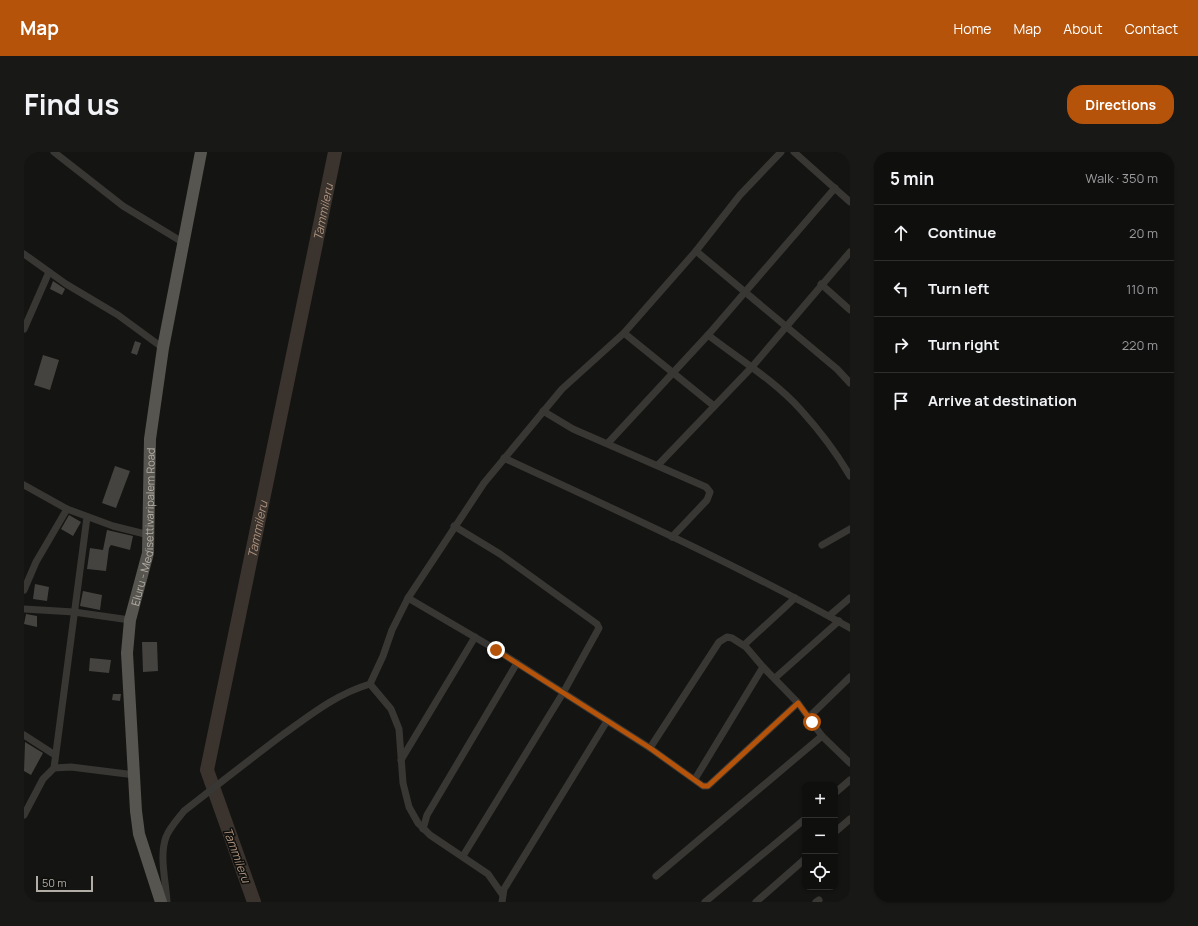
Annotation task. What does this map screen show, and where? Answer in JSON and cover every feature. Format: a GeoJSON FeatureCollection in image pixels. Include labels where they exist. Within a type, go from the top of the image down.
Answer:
{"type":"FeatureCollection","features":[{"type":"Feature","properties":{"kind":"main road","name":"Eluru - Medisettivaripalem Road"},"geometry":{"type":"LineString","coordinates":[[161,902],[139,834],[136,811],[128,660],[130,620],[143,575],[149,535],[150,439],[163,348],[201,152]]}},
{"type":"Feature","properties":{"kind":"street"},"geometry":{"type":"LineString","coordinates":[[54,152],[122,206],[184,243]]}},
{"type":"Feature","properties":{"kind":"street"},"geometry":{"type":"LineString","coordinates":[[167,902],[164,851],[166,837],[184,811],[222,781],[334,699],[351,690],[370,684],[383,656],[392,630],[408,598],[454,526],[484,483],[562,389],[624,333],[696,251],[740,195],[782,152]]}},
{"type":"Feature","properties":{"kind":"street"},"geometry":{"type":"LineString","coordinates":[[794,152],[850,202]]}},
{"type":"Feature","properties":{"kind":"street"},"geometry":{"type":"LineString","coordinates":[[608,444],[672,372],[708,335],[835,188]]}},
{"type":"Feature","properties":{"kind":"street"},"geometry":{"type":"LineString","coordinates":[[696,251],[837,369],[850,383]]}},
{"type":"Feature","properties":{"kind":"street"},"geometry":{"type":"LineString","coordinates":[[658,465],[751,368],[821,284],[850,252]]}},
{"type":"Feature","properties":{"kind":"street"},"geometry":{"type":"LineString","coordinates":[[24,254],[66,284],[118,315],[163,348]]}},
{"type":"Feature","properties":{"kind":"street"},"geometry":{"type":"LineString","coordinates":[[24,329],[49,272]]}},
{"type":"Feature","properties":{"kind":"street"},"geometry":{"type":"LineString","coordinates":[[821,284],[850,310]]}},
{"type":"Feature","properties":{"kind":"street"},"geometry":{"type":"LineString","coordinates":[[624,333],[714,406]]}},
{"type":"Feature","properties":{"kind":"street"},"geometry":{"type":"LineString","coordinates":[[708,335],[751,368],[800,409],[821,433],[850,476]]}},
{"type":"Feature","properties":{"kind":"street"},"geometry":{"type":"LineString","coordinates":[[543,411],[574,429],[706,487],[710,492],[707,500],[672,537]]}},
{"type":"Feature","properties":{"kind":"street"},"geometry":{"type":"LineString","coordinates":[[504,458],[672,537],[795,598],[850,628]]}},
{"type":"Feature","properties":{"kind":"street"},"geometry":{"type":"LineString","coordinates":[[24,486],[67,509],[113,526],[149,535]]}},
{"type":"Feature","properties":{"kind":"street"},"geometry":{"type":"LineString","coordinates":[[24,590],[36,562],[67,509]]}},
{"type":"Feature","properties":{"kind":"street"},"geometry":{"type":"LineString","coordinates":[[24,815],[43,779],[54,768],[87,516]]}},
{"type":"Feature","properties":{"kind":"street"},"geometry":{"type":"LineString","coordinates":[[454,526],[500,554],[597,624],[599,628],[563,693],[463,856]]}},
{"type":"Feature","properties":{"kind":"street"},"geometry":{"type":"LineString","coordinates":[[822,545],[850,529]]}},
{"type":"Feature","properties":{"kind":"street"},"geometry":{"type":"LineString","coordinates":[[408,598],[474,637],[650,748],[700,784],[708,786],[798,703]]}},
{"type":"Feature","properties":{"kind":"street"},"geometry":{"type":"LineString","coordinates":[[744,645],[795,598]]}},
{"type":"Feature","properties":{"kind":"street"},"geometry":{"type":"LineString","coordinates":[[829,616],[850,598]]}},
{"type":"Feature","properties":{"kind":"street"},"geometry":{"type":"LineString","coordinates":[[24,609],[74,612],[130,620]]}},
{"type":"Feature","properties":{"kind":"street"},"geometry":{"type":"LineString","coordinates":[[775,678],[839,621]]}},
{"type":"Feature","properties":{"kind":"street"},"geometry":{"type":"LineString","coordinates":[[401,760],[474,637]]}},
{"type":"Feature","properties":{"kind":"street"},"geometry":{"type":"LineString","coordinates":[[650,748],[722,638],[727,637],[732,638],[744,645],[763,668],[775,678],[798,703],[822,736],[850,763]]}},
{"type":"Feature","properties":{"kind":"street"},"geometry":{"type":"LineString","coordinates":[[423,829],[427,814],[517,664]]}},
{"type":"Feature","properties":{"kind":"street"},"geometry":{"type":"LineString","coordinates":[[695,779],[763,668]]}},
{"type":"Feature","properties":{"kind":"street"},"geometry":{"type":"LineString","coordinates":[[809,717],[850,678]]}},
{"type":"Feature","properties":{"kind":"street"},"geometry":{"type":"LineString","coordinates":[[370,684],[391,709],[399,729],[403,783],[409,807],[418,824],[488,874],[502,894]]}},
{"type":"Feature","properties":{"kind":"street"},"geometry":{"type":"LineString","coordinates":[[502,902],[502,894],[607,721]]}},
{"type":"Feature","properties":{"kind":"street"},"geometry":{"type":"LineString","coordinates":[[24,735],[55,755]]}},
{"type":"Feature","properties":{"kind":"street"},"geometry":{"type":"LineString","coordinates":[[656,876],[822,736]]}},
{"type":"Feature","properties":{"kind":"street"},"geometry":{"type":"LineString","coordinates":[[54,768],[77,767],[135,774]]}},
{"type":"Feature","properties":{"kind":"street"},"geometry":{"type":"LineString","coordinates":[[838,790],[850,780]]}},
{"type":"Feature","properties":{"kind":"street"},"geometry":{"type":"LineString","coordinates":[[838,829],[850,819]]}},
{"type":"Feature","properties":{"kind":"street"},"geometry":{"type":"LineString","coordinates":[[705,902],[802,821]]}},
{"type":"Feature","properties":{"kind":"street"},"geometry":{"type":"LineString","coordinates":[[756,902],[802,861]]}},
{"type":"Feature","properties":{"kind":"building"},"geometry":{"type":"Polygon","coordinates":[[[53,281],[65,289],[62,295],[50,289],[53,281]]]}},
{"type":"Feature","properties":{"kind":"building"},"geometry":{"type":"Polygon","coordinates":[[[135,341],[141,343],[137,355],[131,353],[135,341]]]}},
{"type":"Feature","properties":{"kind":"building"},"geometry":{"type":"Polygon","coordinates":[[[43,355],[59,360],[50,390],[34,385],[43,355]]]}},
{"type":"Feature","properties":{"kind":"building"},"geometry":{"type":"Polygon","coordinates":[[[115,466],[130,471],[116,508],[102,503],[115,466]]]}},
{"type":"Feature","properties":{"kind":"building"},"geometry":{"type":"Polygon","coordinates":[[[69,515],[81,522],[73,536],[61,529],[69,515]]]}},
{"type":"Feature","properties":{"kind":"building"},"geometry":{"type":"Polygon","coordinates":[[[107,530],[133,536],[130,550],[111,545],[109,548],[106,571],[87,569],[90,548],[103,550],[107,530]]]}},
{"type":"Feature","properties":{"kind":"building"},"geometry":{"type":"Polygon","coordinates":[[[35,584],[49,587],[47,601],[33,599],[35,584]]]}},
{"type":"Feature","properties":{"kind":"building"},"geometry":{"type":"Polygon","coordinates":[[[83,591],[102,595],[100,610],[80,606],[83,591]]]}},
{"type":"Feature","properties":{"kind":"building"},"geometry":{"type":"Polygon","coordinates":[[[26,614],[37,616],[37,627],[24,624],[26,614]]]}},
{"type":"Feature","properties":{"kind":"building"},"geometry":{"type":"Polygon","coordinates":[[[142,642],[157,642],[158,671],[143,672],[142,642]]]}},
{"type":"Feature","properties":{"kind":"building"},"geometry":{"type":"Polygon","coordinates":[[[90,658],[111,660],[109,673],[89,671],[90,658]]]}},
{"type":"Feature","properties":{"kind":"building"},"geometry":{"type":"Polygon","coordinates":[[[113,694],[121,694],[120,701],[112,700],[113,694]]]}},
{"type":"Feature","properties":{"kind":"building"},"geometry":{"type":"Polygon","coordinates":[[[25,742],[43,753],[31,775],[24,771],[25,742]]]}},
{"type":"Feature","properties":{"kind":"waterway","name":"Tammileru"},"geometry":{"type":"LineString","coordinates":[[254,902],[207,770],[335,152]]}},
{"type":"Feature","properties":{"kind":"route"},"geometry":{"type":"LineString","coordinates":[[496,650],[650,748],[703,786],[708,786],[798,703],[812,722]]}}]}
